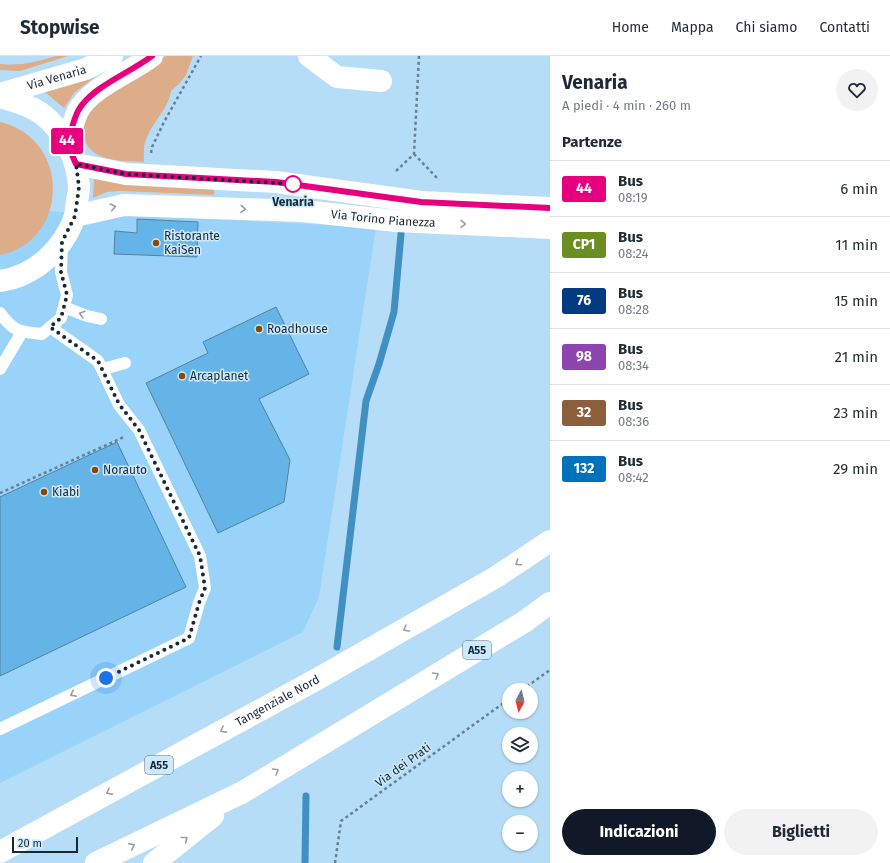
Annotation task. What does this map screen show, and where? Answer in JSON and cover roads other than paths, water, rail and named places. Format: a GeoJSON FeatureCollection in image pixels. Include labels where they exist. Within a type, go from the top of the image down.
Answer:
{"type":"FeatureCollection","features":[{"type":"Feature","properties":{"kind":"main road","name":"Via Venaria"},"geometry":{"type":"LineString","coordinates":[[0,95],[86,69],[112,56]]}},
{"type":"Feature","properties":{"kind":"main road","name":"Via Venaria"},"geometry":{"type":"LineString","coordinates":[[67,143],[79,110],[96,90],[141,65],[152,56]]}},
{"type":"Feature","properties":{"kind":"main road"},"geometry":{"type":"LineString","coordinates":[[309,56],[337,77],[381,81]]}},
{"type":"Feature","properties":{"kind":"main road"},"geometry":{"type":"LineString","coordinates":[[0,95],[24,104],[49,120],[67,143],[76,164],[79,187],[75,216],[62,242],[47,259],[29,271],[9,279],[0,280]]}},
{"type":"Feature","properties":{"kind":"main road","name":"Via Torino Pianezza"},"geometry":{"type":"LineString","coordinates":[[76,164],[126,174],[276,182],[421,202],[550,208]]}},
{"type":"Feature","properties":{"kind":"main road","name":"Via Torino Pianezza"},"geometry":{"type":"LineString","coordinates":[[75,216],[124,205],[303,211],[396,221],[550,228]]}},
{"type":"Feature","properties":{"kind":"main road","name":"Tangenziale Nord"},"geometry":{"type":"LineString","coordinates":[[0,852],[319,678],[496,577],[550,541]]}},
{"type":"Feature","properties":{"kind":"main road","name":"A55"},"geometry":{"type":"LineString","coordinates":[[96,863],[243,792],[524,622],[550,603]]}},
{"type":"Feature","properties":{"kind":"main road"},"geometry":{"type":"LineString","coordinates":[[154,863],[243,792]]}},
{"type":"Feature","properties":{"kind":"lane"},"geometry":{"type":"LineString","coordinates":[[0,313],[8,324],[22,332],[42,334],[61,318],[67,295],[61,272],[62,242]]}},
{"type":"Feature","properties":{"kind":"lane"},"geometry":{"type":"LineString","coordinates":[[64,307],[87,316],[101,319]]}},
{"type":"Feature","properties":{"kind":"lane"},"geometry":{"type":"LineString","coordinates":[[0,729],[189,638],[205,588],[200,556],[139,430],[119,404],[103,369],[98,361],[50,327]]}},
{"type":"Feature","properties":{"kind":"lane"},"geometry":{"type":"LineString","coordinates":[[0,369],[22,332]]}},
{"type":"Feature","properties":{"kind":"lane"},"geometry":{"type":"LineString","coordinates":[[103,369],[125,364]]}},
{"type":"Feature","properties":{"kind":"waterway"},"geometry":{"type":"LineString","coordinates":[[337,647],[366,401],[379,364],[394,312],[401,234]]}},
{"type":"Feature","properties":{"kind":"waterway"},"geometry":{"type":"LineString","coordinates":[[305,863],[306,796]]}},
{"type":"Feature","properties":{"kind":"place","name":"Venaria"},"geometry":{"type":"Point","coordinates":[293,184]}},
{"type":"Feature","properties":{"kind":"place","name":"Ristorante KaiSen"},"geometry":{"type":"Point","coordinates":[156,243]}},
{"type":"Feature","properties":{"kind":"place","name":"Roadhouse"},"geometry":{"type":"Point","coordinates":[259,329]}},
{"type":"Feature","properties":{"kind":"place","name":"Arcaplanet"},"geometry":{"type":"Point","coordinates":[182,376]}},
{"type":"Feature","properties":{"kind":"place","name":"Norauto"},"geometry":{"type":"Point","coordinates":[95,470]}},
{"type":"Feature","properties":{"kind":"place","name":"Kiabi"},"geometry":{"type":"Point","coordinates":[44,492]}}]}
